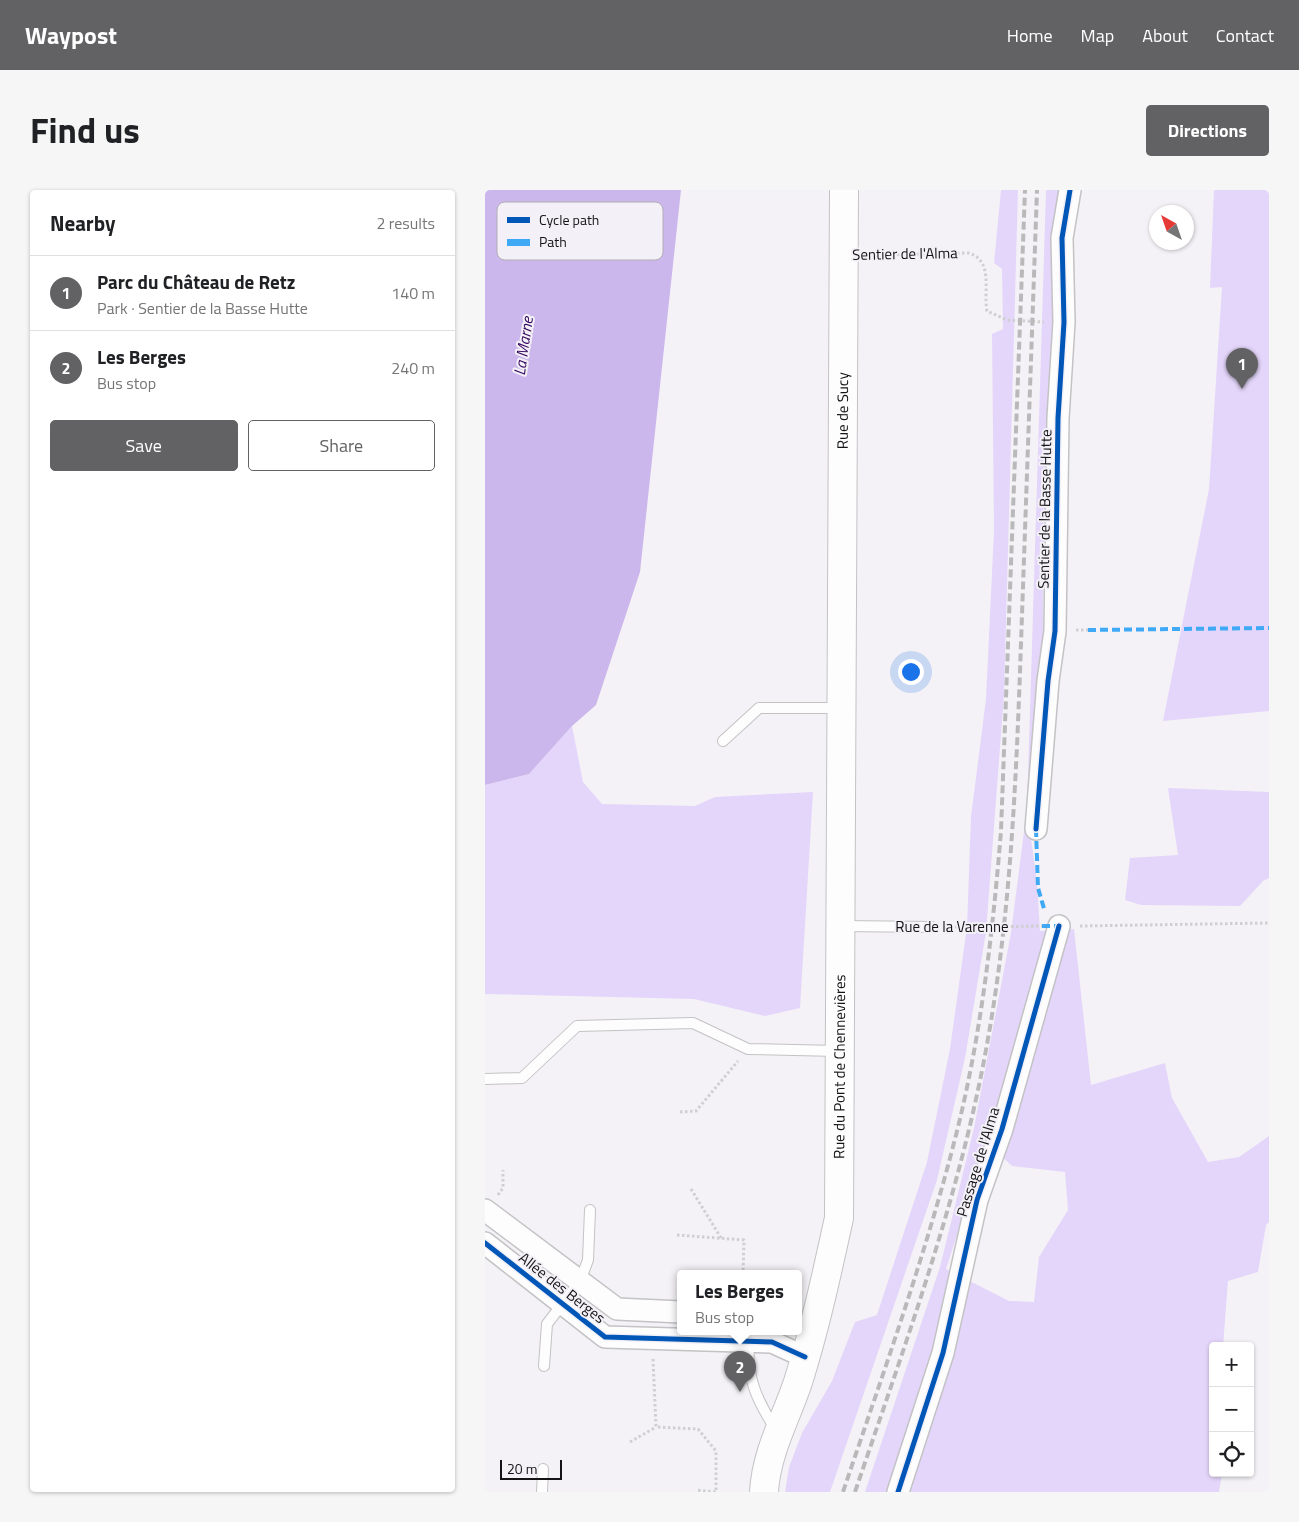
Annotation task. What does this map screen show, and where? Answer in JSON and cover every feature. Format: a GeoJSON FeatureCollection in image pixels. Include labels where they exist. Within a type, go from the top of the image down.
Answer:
{"type":"FeatureCollection","features":[{"type":"Feature","properties":{"kind":"main road","name":"Rue de Sucy"},"geometry":{"type":"LineString","coordinates":[[842,629],[845,190]]}},
{"type":"Feature","properties":{"kind":"main road","name":"Rue du Pont de Chennevières"},"geometry":{"type":"LineString","coordinates":[[764,1492],[778,1433],[805,1357],[806,1326],[839,1218],[842,629]]}},
{"type":"Feature","properties":{"kind":"street","name":"Sentier de la Basse Hutte"},"geometry":{"type":"LineString","coordinates":[[1036,829],[1048,680],[1055,631],[1058,418],[1063,322],[1062,238],[1070,190]]}},
{"type":"Feature","properties":{"kind":"street","name":"Passage de l'Alma"},"geometry":{"type":"LineString","coordinates":[[898,1492],[943,1353],[977,1200],[1002,1129],[1051,925]]}},
{"type":"Feature","properties":{"kind":"street","name":"Allée des Berges"},"geometry":{"type":"LineString","coordinates":[[485,1210],[617,1308],[677,1312]]}},
{"type":"Feature","properties":{"kind":"street","name":"Allée des Berges"},"geometry":{"type":"LineString","coordinates":[[485,1243],[605,1337],[750,1336],[772,1342],[805,1357]]}},
{"type":"Feature","properties":{"kind":"lane"},"geometry":{"type":"LineString","coordinates":[[723,740],[759,708],[841,708]]}},
{"type":"Feature","properties":{"kind":"lane","name":"Rue de la Varenne"},"geometry":{"type":"LineString","coordinates":[[840,926],[932,927]]}},
{"type":"Feature","properties":{"kind":"lane"},"geometry":{"type":"LineString","coordinates":[[485,1079],[522,1078],[577,1026],[693,1023],[748,1049],[839,1050]]}},
{"type":"Feature","properties":{"kind":"lane"},"geometry":{"type":"LineString","coordinates":[[544,1366],[547,1324],[580,1281],[588,1260],[590,1210]]}},
{"type":"Feature","properties":{"kind":"lane"},"geometry":{"type":"LineString","coordinates":[[750,1336],[749,1375],[759,1404],[778,1433]]}},
{"type":"Feature","properties":{"kind":"lane"},"geometry":{"type":"LineString","coordinates":[[543,1469],[543,1492]]}},
{"type":"Feature","properties":{"kind":"path"},"geometry":{"type":"LineString","coordinates":[[1087,926],[1269,923]]}},
{"type":"Feature","properties":{"kind":"path"},"geometry":{"type":"LineString","coordinates":[[680,1112],[696,1111],[748,1049]]}},
{"type":"Feature","properties":{"kind":"path"},"geometry":{"type":"LineString","coordinates":[[691,1190],[721,1238]]}},
{"type":"Feature","properties":{"kind":"path"},"geometry":{"type":"LineString","coordinates":[[677,1236],[744,1240],[743,1270]]}},
{"type":"Feature","properties":{"kind":"path"},"geometry":{"type":"LineString","coordinates":[[652,1338],[656,1427]]}},
{"type":"Feature","properties":{"kind":"path"},"geometry":{"type":"LineString","coordinates":[[630,1442],[656,1427],[698,1429],[716,1451],[716,1492],[696,1490]]}},
{"type":"Feature","properties":{"kind":"shaded area"},"geometry":{"type":"Polygon","coordinates":[[[1001,190],[1018,190],[1004,695],[986,932],[965,1058],[937,1180],[830,1492],[785,1492],[789,1467],[802,1433],[832,1381],[855,1322],[877,1315],[927,1162],[950,1049],[967,927],[971,817],[986,699],[994,531],[992,334],[1003,329],[1002,269],[994,263],[1001,190]]]}},
{"type":"Feature","properties":{"kind":"shaded area"},"geometry":{"type":"Polygon","coordinates":[[[1046,190],[1062,190],[1056,217],[1049,422],[1051,537],[1043,585],[1043,663],[1027,808],[1046,190]]]}},
{"type":"Feature","properties":{"kind":"shaded area"},"geometry":{"type":"Polygon","coordinates":[[[1214,190],[1269,190],[1269,711],[1163,721],[1209,489],[1222,287],[1210,288],[1214,190]]]}},
{"type":"Feature","properties":{"kind":"shaded area"},"geometry":{"type":"Polygon","coordinates":[[[572,726],[583,782],[602,804],[695,806],[715,797],[813,792],[800,1008],[765,1016],[694,999],[485,994],[485,785],[529,774],[572,726]]]}},
{"type":"Feature","properties":{"kind":"shaded area"},"geometry":{"type":"Polygon","coordinates":[[[1168,788],[1269,792],[1269,878],[1263,881],[1240,906],[1141,905],[1125,900],[1130,858],[1178,855],[1168,788]]]}},
{"type":"Feature","properties":{"kind":"shaded area"},"geometry":{"type":"Polygon","coordinates":[[[1027,808],[1037,883],[1040,931],[1074,929],[1091,1085],[1165,1063],[1172,1098],[1208,1162],[1239,1157],[1269,1136],[1269,1222],[1266,1225],[1258,1272],[1228,1281],[1223,1342],[1209,1342],[1209,1477],[1221,1477],[1219,1492],[865,1492],[940,1267],[974,1128],[1011,933],[1027,808]],[[987,1142],[946,1269],[1009,1301],[1034,1302],[1039,1257],[1068,1210],[1065,1172],[1012,1166],[987,1142]]]}},
{"type":"Feature","properties":{"kind":"water","name":"La Marne"},"geometry":{"type":"Polygon","coordinates":[[[485,190],[681,190],[640,572],[596,705],[572,726],[529,774],[485,785],[485,190]]]}},
{"type":"Feature","properties":{"kind":"railway"},"geometry":{"type":"LineString","coordinates":[[843,1492],[934,1217],[967,1087],[986,978],[1001,831],[1025,190]]}},
{"type":"Feature","properties":{"kind":"railway"},"geometry":{"type":"LineString","coordinates":[[855,1492],[913,1322],[948,1208],[978,1092],[997,981],[1009,877],[1016,772],[1037,190]]}},
{"type":"Feature","properties":{"kind":"marked path"},"geometry":{"type":"LineString","coordinates":[[1088,630],[1269,628]]}},
{"type":"Feature","properties":{"kind":"marked path"},"geometry":{"type":"LineString","coordinates":[[1036,829],[1038,888],[1045,912]]}},
{"type":"Feature","properties":{"kind":"marked path"},"geometry":{"type":"LineString","coordinates":[[1042,926],[1062,926]]}},
{"type":"Feature","properties":{"kind":"cycle path"},"geometry":{"type":"LineString","coordinates":[[1036,829],[1048,681],[1055,631],[1058,418],[1064,322],[1062,238],[1070,190]]}},
{"type":"Feature","properties":{"kind":"cycle path"},"geometry":{"type":"LineString","coordinates":[[898,1492],[943,1353],[977,1200],[1002,1129],[1059,926]]}},
{"type":"Feature","properties":{"kind":"cycle path"},"geometry":{"type":"LineString","coordinates":[[485,1243],[605,1337],[772,1342],[805,1357]]}},
{"type":"Feature","properties":{"kind":"place","name":"Parc du Château de Retz"},"geometry":{"type":"Point","coordinates":[1242,389]}},
{"type":"Feature","properties":{"kind":"place","name":"Les Berges"},"geometry":{"type":"Point","coordinates":[740,1392]}}]}
